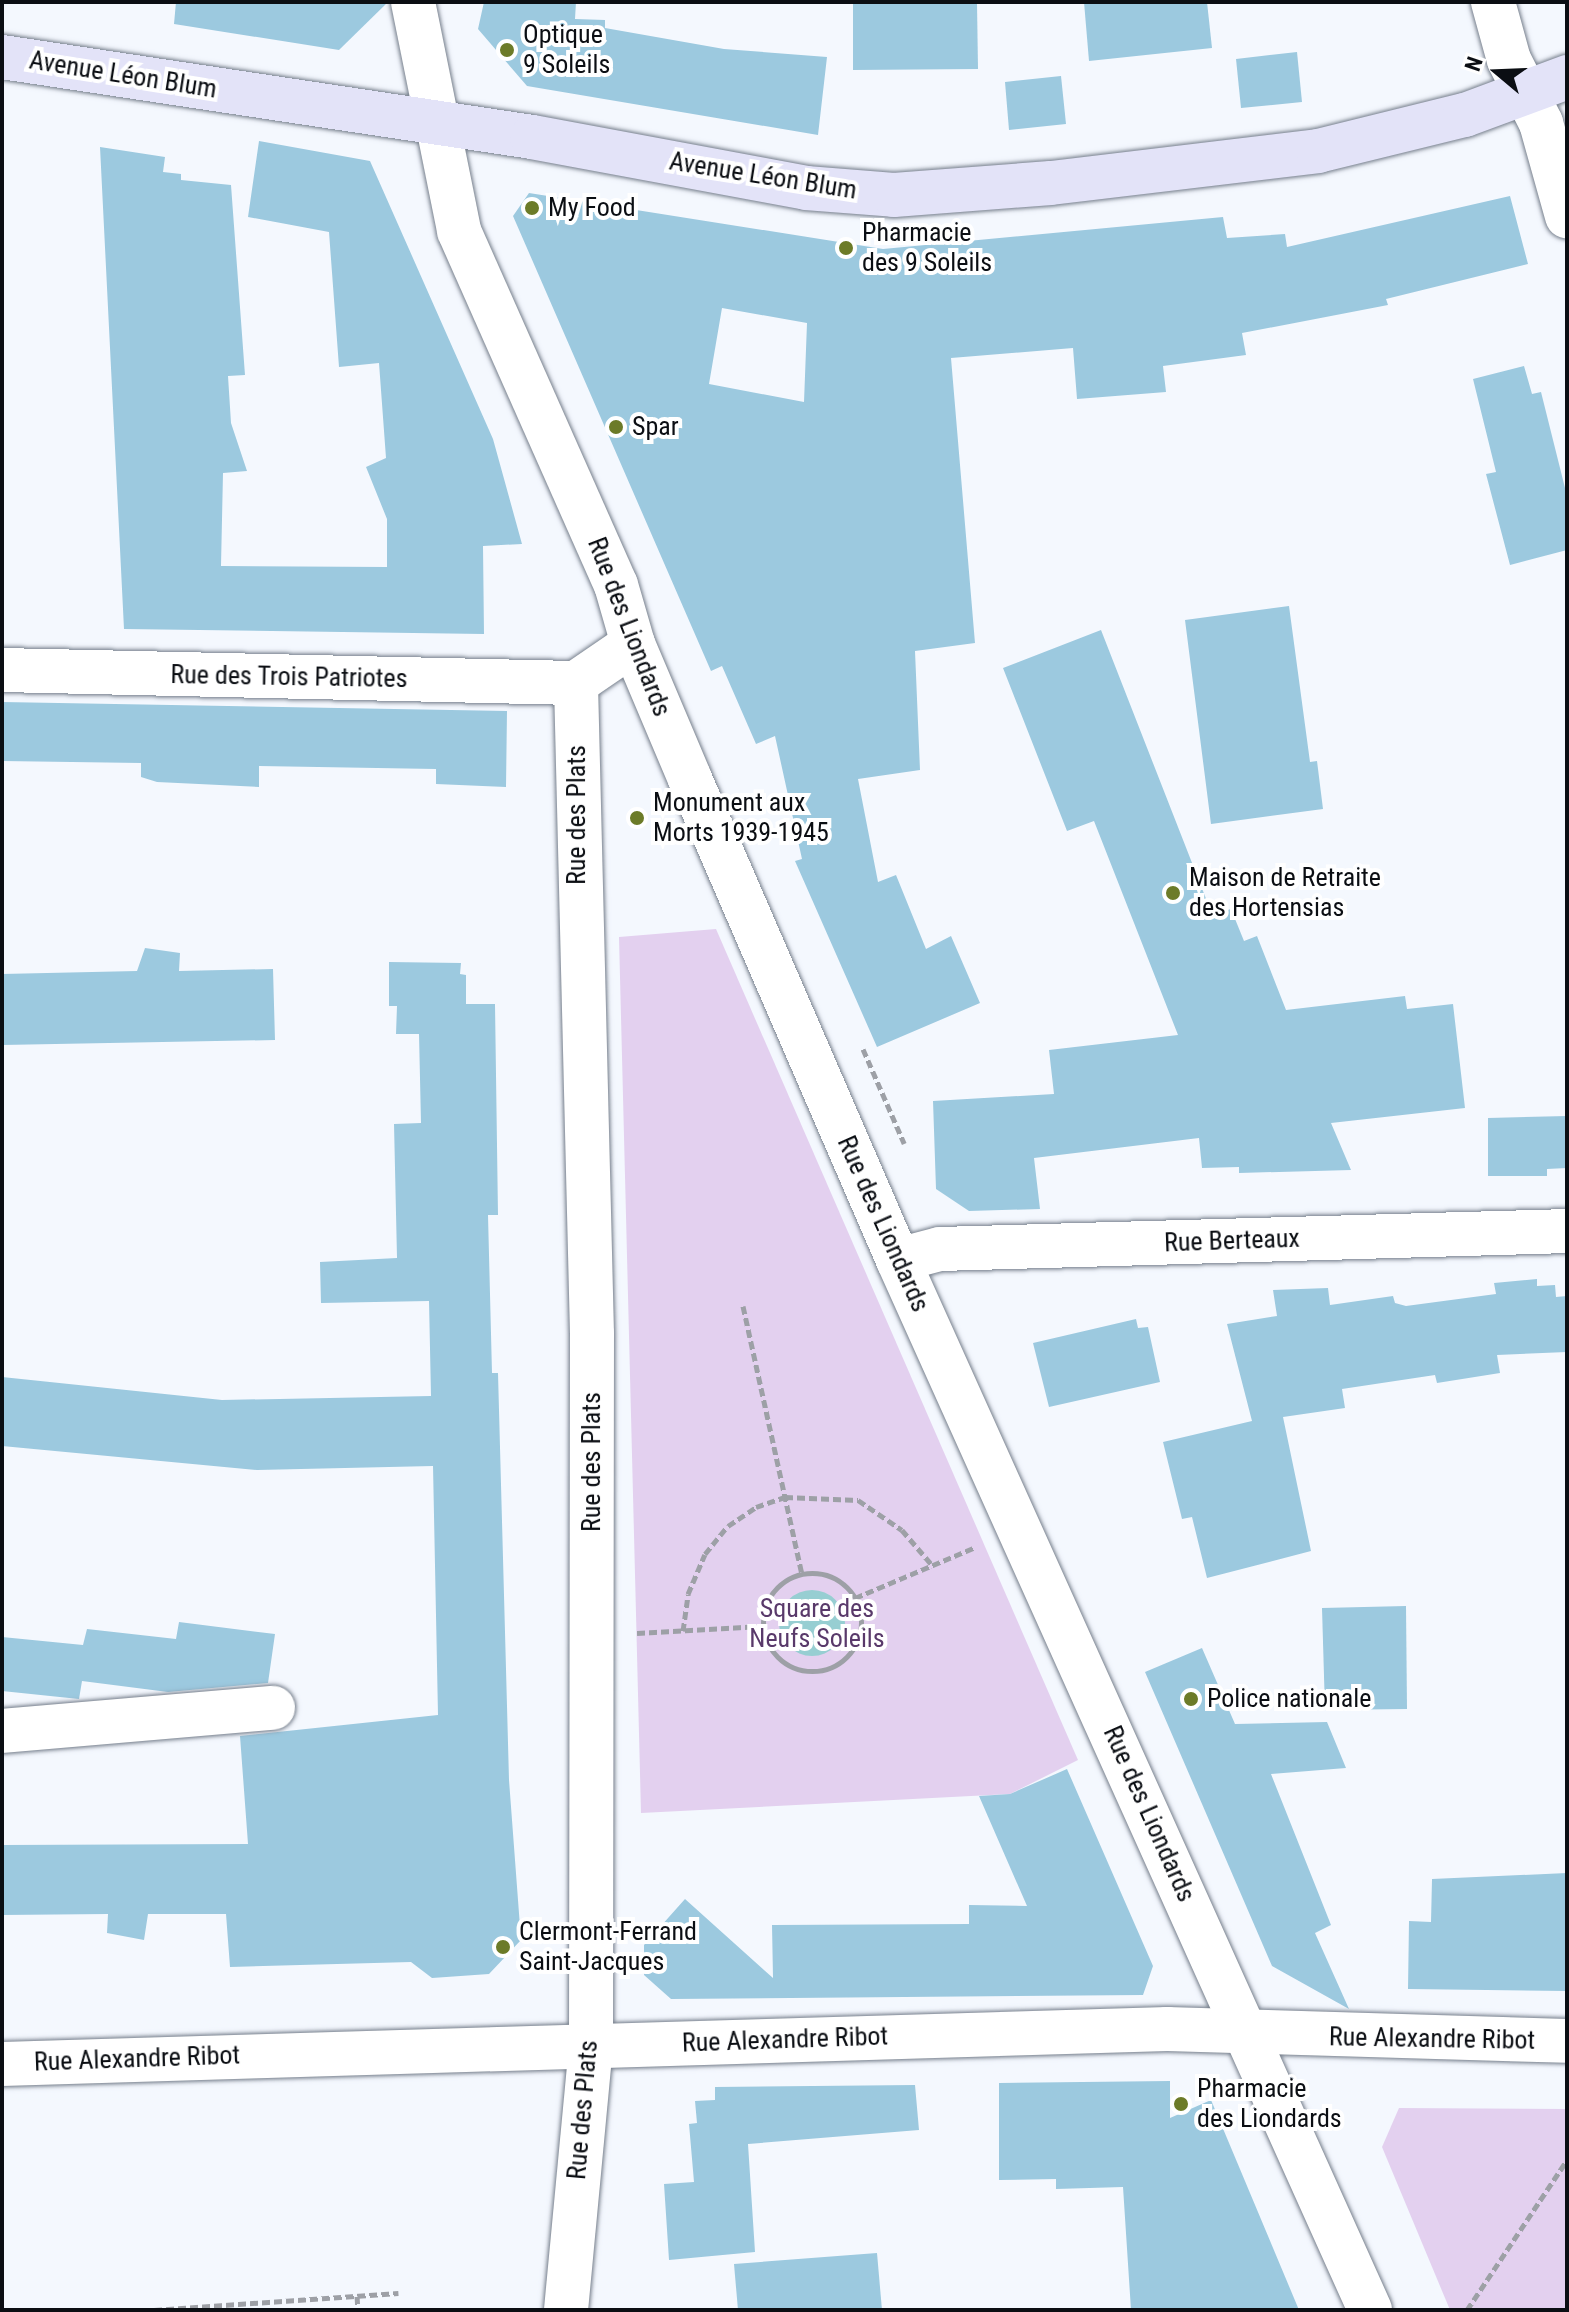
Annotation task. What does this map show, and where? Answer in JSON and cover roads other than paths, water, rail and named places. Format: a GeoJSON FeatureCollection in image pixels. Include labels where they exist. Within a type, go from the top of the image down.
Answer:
{"type":"FeatureCollection","features":[{"type":"Feature","properties":{"kind":"main road","name":"Avenue Léon Blum"},"geometry":{"type":"LineString","coordinates":[[2,57],[436,122],[806,188],[894,195],[1051,183],[1318,151],[1392,135],[1525,94],[1567,77]]}},
{"type":"Feature","properties":{"kind":"street","name":"Rue des Liondards"},"geometry":{"type":"LineString","coordinates":[[413,2],[459,231],[616,585],[633,644],[898,1260],[1370,2310]]}},
{"type":"Feature","properties":{"kind":"street"},"geometry":{"type":"LineString","coordinates":[[1493,2],[1525,94],[1541,123],[1567,216]]}},
{"type":"Feature","properties":{"kind":"street"},"geometry":{"type":"LineString","coordinates":[[576,683],[633,644]]}},
{"type":"Feature","properties":{"kind":"street","name":"Rue des Trois Patriotes"},"geometry":{"type":"LineString","coordinates":[[2,670],[576,683]]}},
{"type":"Feature","properties":{"kind":"street","name":"Rue des Plats"},"geometry":{"type":"LineString","coordinates":[[566,2310],[591,2045],[592,1334],[576,683]]}},
{"type":"Feature","properties":{"kind":"street","name":"Rue Berteaux"},"geometry":{"type":"LineString","coordinates":[[898,1260],[940,1249],[1567,1231]]}},
{"type":"Feature","properties":{"kind":"street"},"geometry":{"type":"LineString","coordinates":[[2,1731],[273,1708]]}},
{"type":"Feature","properties":{"kind":"street","name":"Rue Alexandre Ribot"},"geometry":{"type":"LineString","coordinates":[[2,2064],[1167,2029],[1248,2034],[1567,2041]]}},
{"type":"Feature","properties":{"kind":"water"},"geometry":{"type":"Polygon","coordinates":[[[818,1590],[836,1599],[843,1610],[843,1636],[836,1647],[825,1654],[806,1656],[788,1647],[781,1636],[779,1617],[788,1599],[799,1592],[818,1590]]]}},
{"type":"Feature","properties":{"kind":"place","name":"Optique 9 Soleils"},"geometry":{"type":"Point","coordinates":[507,50]}},
{"type":"Feature","properties":{"kind":"place","name":"My Food"},"geometry":{"type":"Point","coordinates":[532,208]}},
{"type":"Feature","properties":{"kind":"place","name":"Pharmacie des 9 Soleils"},"geometry":{"type":"Point","coordinates":[846,248]}},
{"type":"Feature","properties":{"kind":"place","name":"Spar"},"geometry":{"type":"Point","coordinates":[616,427]}},
{"type":"Feature","properties":{"kind":"place","name":"Monument aux Morts 1939-1945"},"geometry":{"type":"Point","coordinates":[637,818]}},
{"type":"Feature","properties":{"kind":"place","name":"Maison de Retraite des Hortensias"},"geometry":{"type":"Point","coordinates":[1173,893]}},
{"type":"Feature","properties":{"kind":"place","name":"Police nationale"},"geometry":{"type":"Point","coordinates":[1191,1699]}},
{"type":"Feature","properties":{"kind":"place","name":"Clermont-Ferrand Saint-Jacques"},"geometry":{"type":"Point","coordinates":[503,1947]}},
{"type":"Feature","properties":{"kind":"place","name":"Pharmacie des Liondards"},"geometry":{"type":"Point","coordinates":[1181,2104]}},
{"type":"Feature","properties":{"kind":"park label","name":"Square des Neufs Soleils"},"geometry":{"type":"Point","coordinates":[817,1624]}}]}
